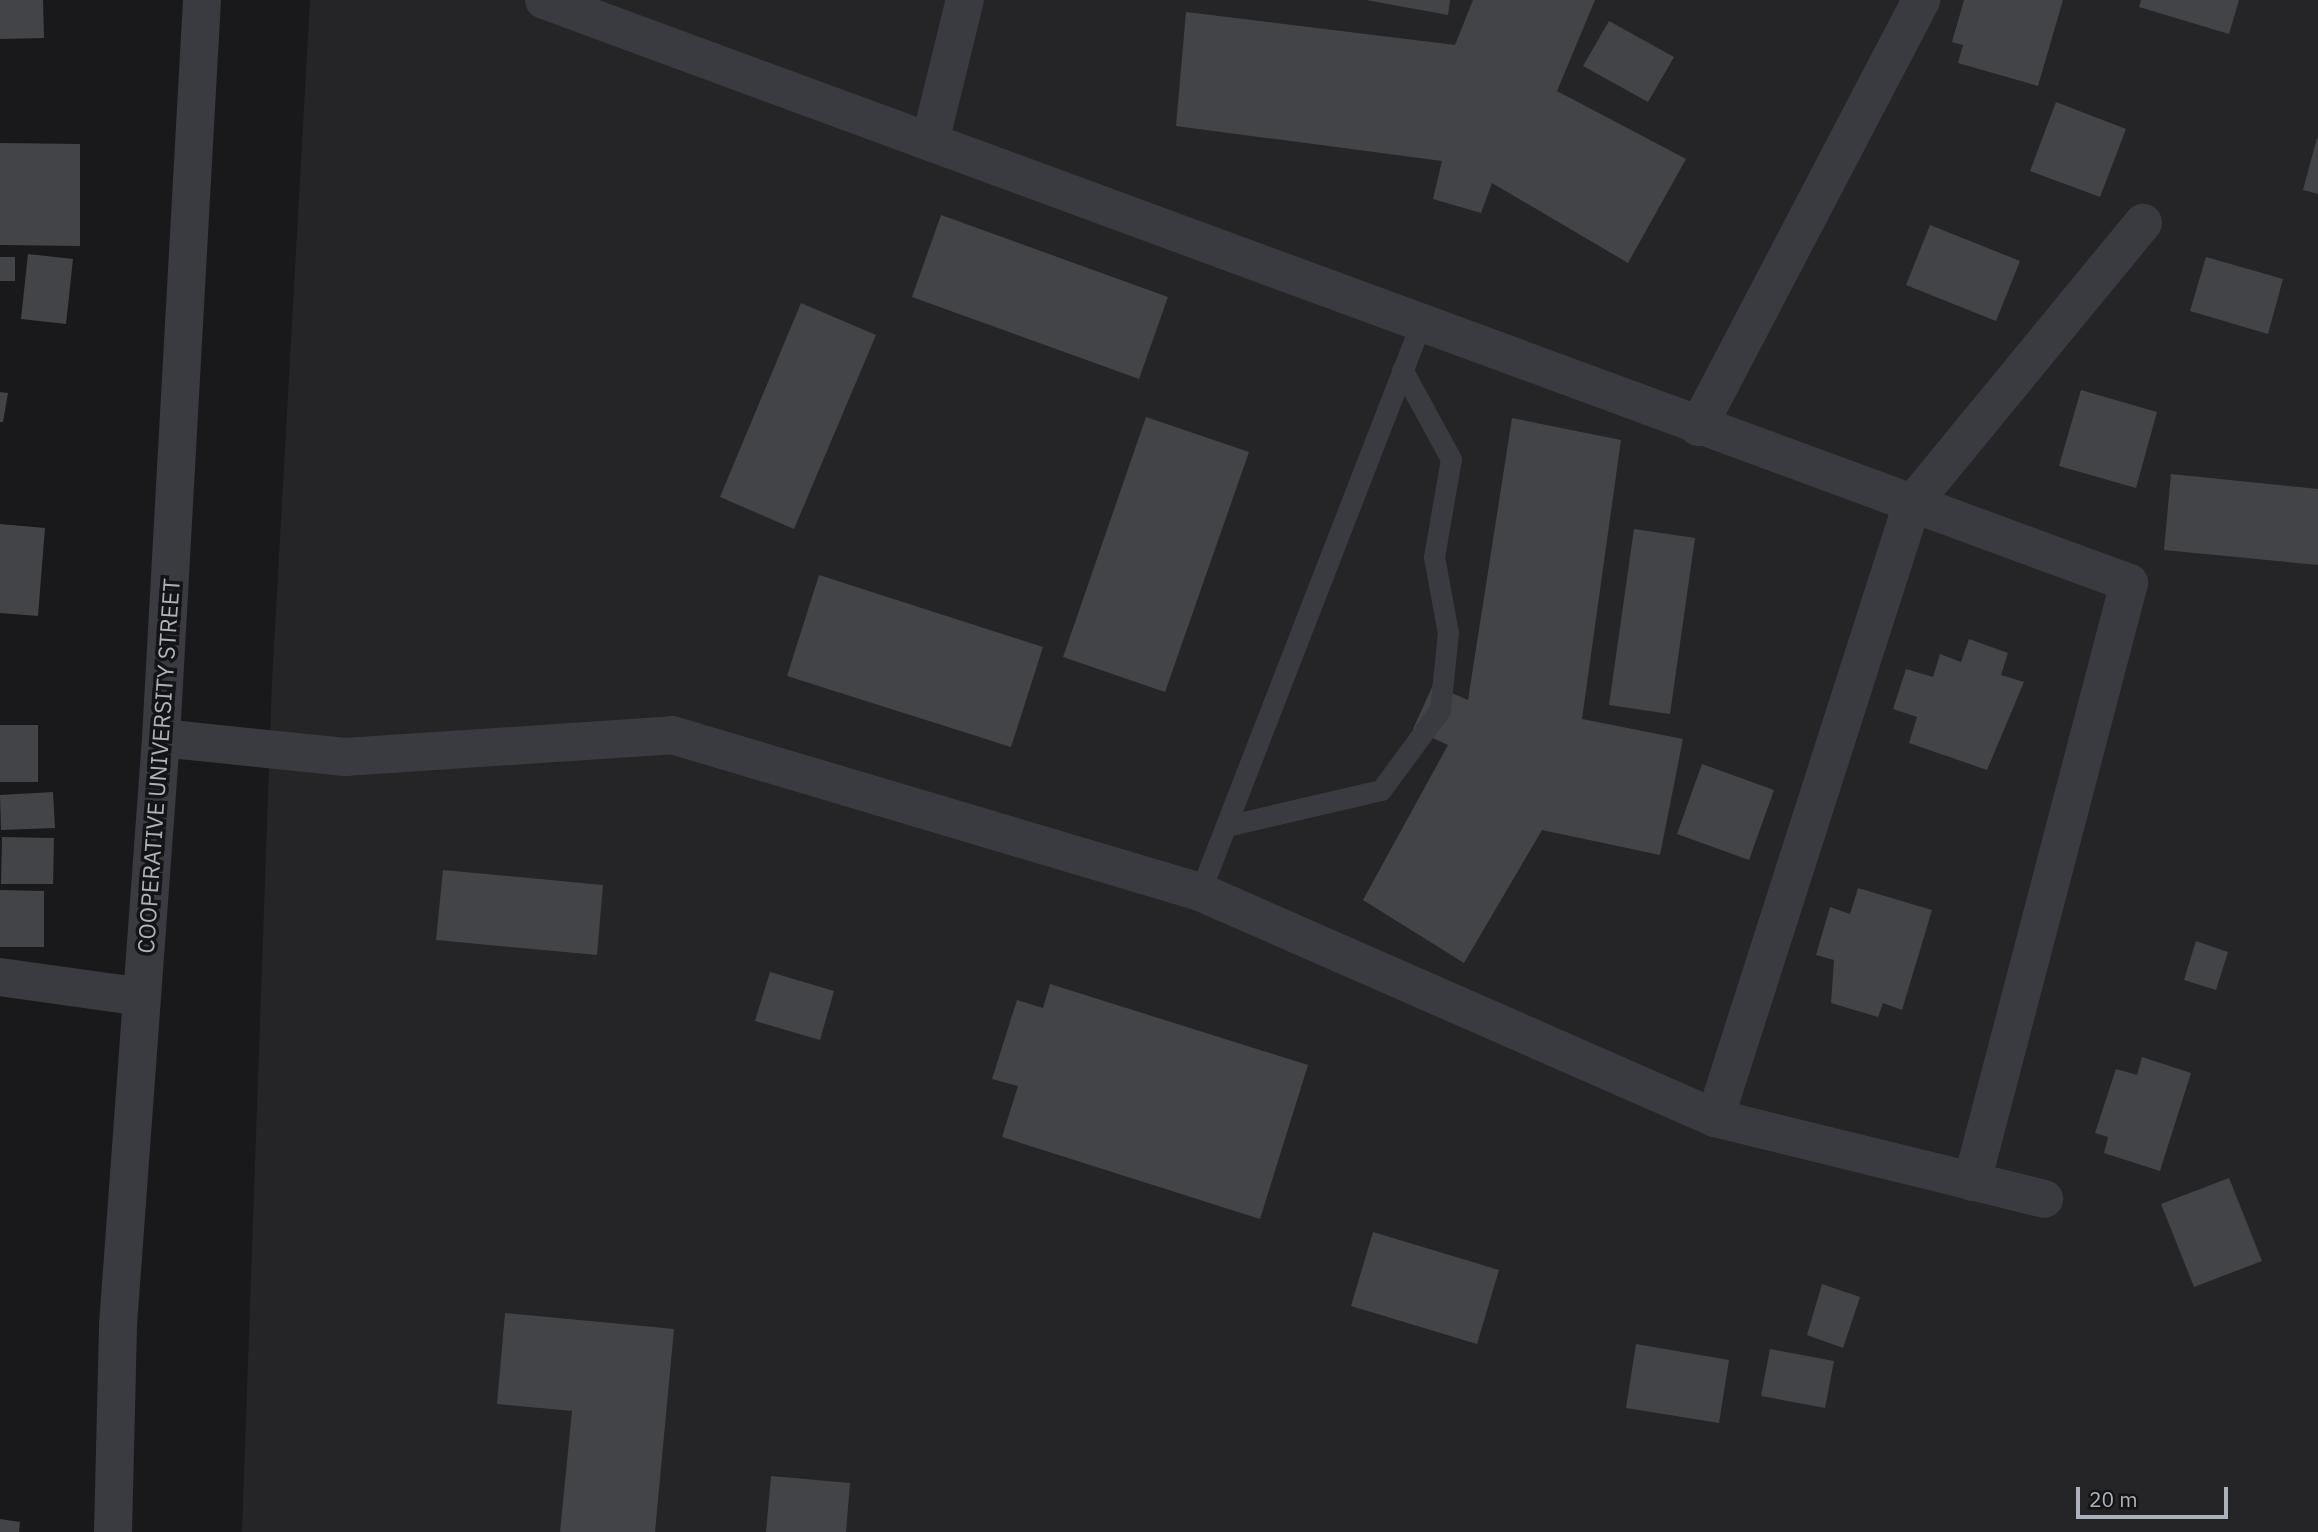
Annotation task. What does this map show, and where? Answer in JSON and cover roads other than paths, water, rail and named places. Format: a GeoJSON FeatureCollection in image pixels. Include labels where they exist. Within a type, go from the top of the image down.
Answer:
{"type":"FeatureCollection","features":[{"type":"Feature","properties":{"kind":"street","name":"COOPERATIVE UNIVERSITY STREET"},"geometry":{"type":"LineString","coordinates":[[113,1532],[118,1325],[162,738],[202,0]]}},
{"type":"Feature","properties":{"kind":"street"},"geometry":{"type":"LineString","coordinates":[[544,0],[1698,427],[2129,583],[1972,1182]]}},
{"type":"Feature","properties":{"kind":"street"},"geometry":{"type":"LineString","coordinates":[[930,142],[965,0]]}},
{"type":"Feature","properties":{"kind":"street"},"geometry":{"type":"LineString","coordinates":[[1698,427],[1922,0]]}},
{"type":"Feature","properties":{"kind":"street"},"geometry":{"type":"LineString","coordinates":[[1715,1118],[1912,504],[2143,223]]}},
{"type":"Feature","properties":{"kind":"street"},"geometry":{"type":"LineString","coordinates":[[162,738],[345,757],[671,735],[1200,892],[1715,1118],[2044,1199]]}},
{"type":"Feature","properties":{"kind":"street"},"geometry":{"type":"LineString","coordinates":[[0,977],[142,997]]}},
{"type":"Feature","properties":{"kind":"lane"},"geometry":{"type":"LineString","coordinates":[[1200,892],[1421,323]]}},
{"type":"Feature","properties":{"kind":"lane"},"geometry":{"type":"LineString","coordinates":[[1226,826],[1381,790],[1440,710],[1448,634],[1434,557],[1451,459],[1402,369]]}}]}
